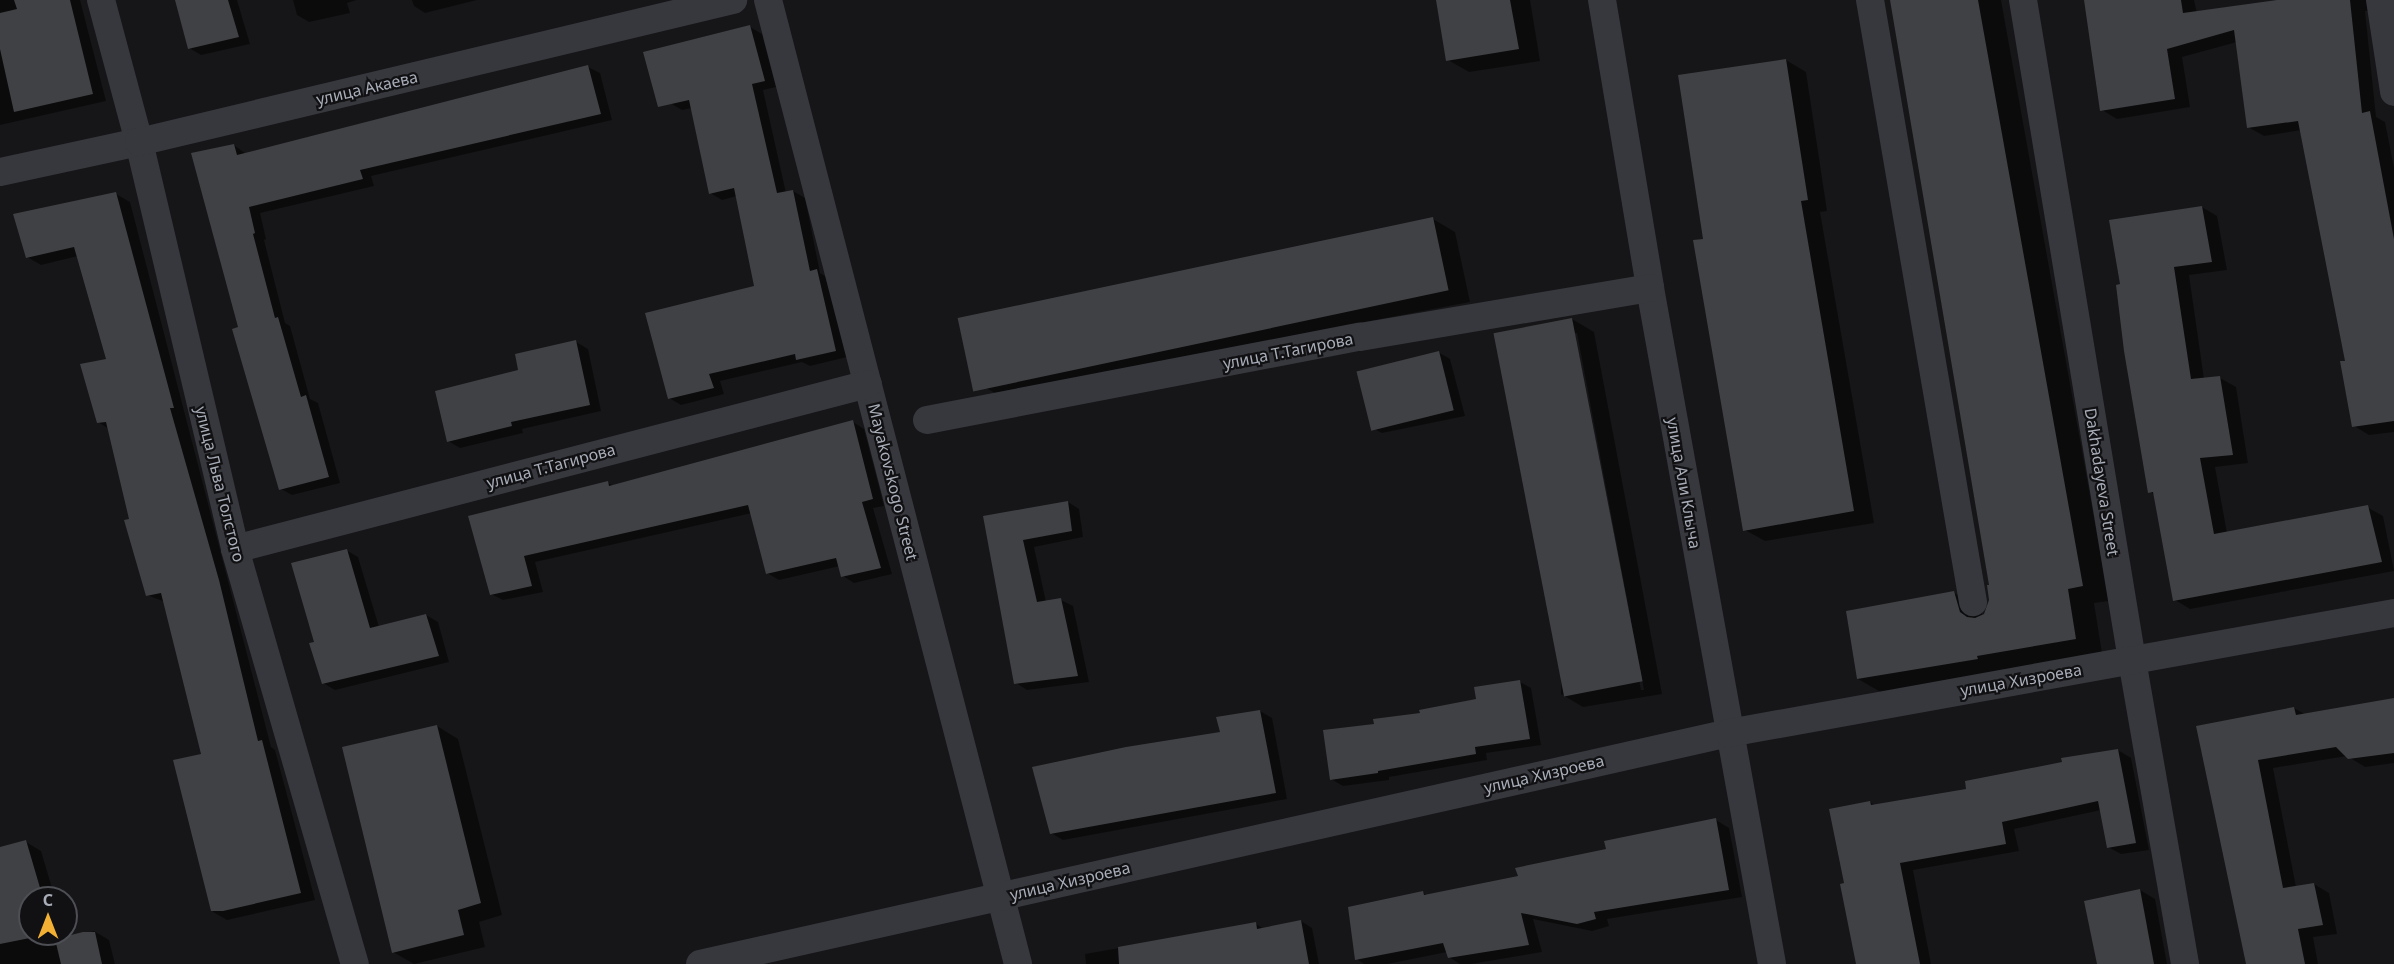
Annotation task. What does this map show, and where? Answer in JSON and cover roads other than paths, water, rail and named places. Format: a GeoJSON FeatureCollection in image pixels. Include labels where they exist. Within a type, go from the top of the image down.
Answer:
{"type":"FeatureCollection","features":[{"type":"Feature","properties":{"kind":"street","name":"улица Льва Толстого"},"geometry":{"type":"LineString","coordinates":[[101,0],[139,142],[235,549],[355,964]]}},
{"type":"Feature","properties":{"kind":"street","name":"улица Акаева"},"geometry":{"type":"LineString","coordinates":[[0,172],[139,142],[733,0]]}},
{"type":"Feature","properties":{"kind":"street","name":"Mayakovskogo Street"},"geometry":{"type":"LineString","coordinates":[[768,0],[1018,964]]}},
{"type":"Feature","properties":{"kind":"street","name":"улица Али Клыча"},"geometry":{"type":"LineString","coordinates":[[1602,0],[1650,288],[1772,964]]}},
{"type":"Feature","properties":{"kind":"street"},"geometry":{"type":"LineString","coordinates":[[1870,0],[1973,602]]}},
{"type":"Feature","properties":{"kind":"street","name":"Dakhadayeva Street"},"geometry":{"type":"LineString","coordinates":[[2023,0],[2132,660],[2185,964]]}},
{"type":"Feature","properties":{"kind":"street"},"geometry":{"type":"LineString","coordinates":[[2380,0],[2394,92]]}},
{"type":"Feature","properties":{"kind":"street","name":"улица Т.Тагирова"},"geometry":{"type":"LineString","coordinates":[[927,420],[1360,337],[1650,288]]}},
{"type":"Feature","properties":{"kind":"street","name":"улица Т.Тагирова"},"geometry":{"type":"LineString","coordinates":[[235,549],[868,384]]}},
{"type":"Feature","properties":{"kind":"street","name":"улица Хизроева"},"geometry":{"type":"LineString","coordinates":[[700,964],[1729,733],[2394,613]]}}]}
